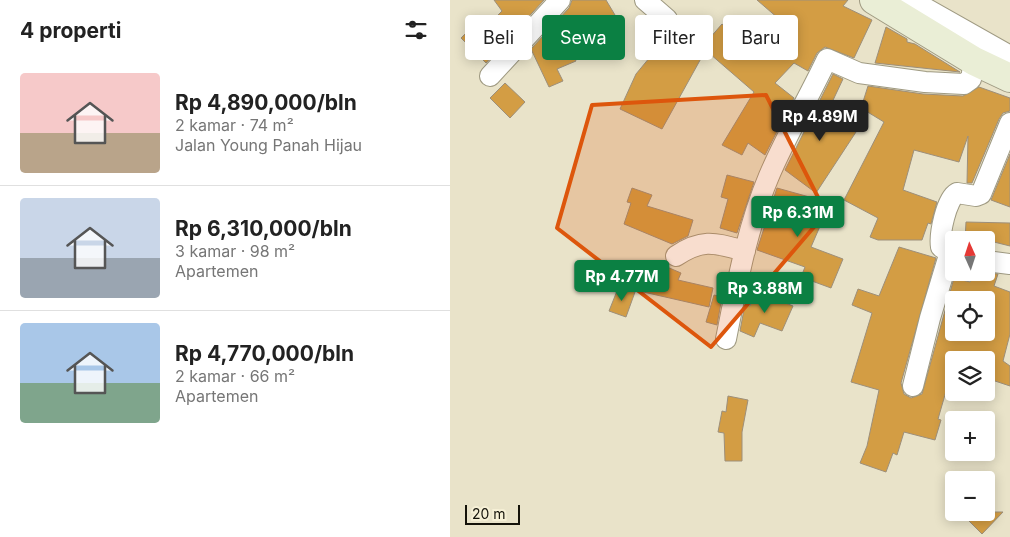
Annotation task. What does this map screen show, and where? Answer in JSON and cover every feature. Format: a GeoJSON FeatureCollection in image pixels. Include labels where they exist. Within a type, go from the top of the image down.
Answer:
{"type":"FeatureCollection","features":[{"type":"Feature","properties":{"kind":"street"},"geometry":{"type":"LineString","coordinates":[[490,76],[560,0]]}},
{"type":"Feature","properties":{"kind":"street"},"geometry":{"type":"LineString","coordinates":[[645,0],[662,15]]}},
{"type":"Feature","properties":{"kind":"street"},"geometry":{"type":"LineString","coordinates":[[874,0],[974,61],[1010,78]]}},
{"type":"Feature","properties":{"kind":"street"},"geometry":{"type":"LineString","coordinates":[[911,0],[1010,56]]}},
{"type":"Feature","properties":{"kind":"street"},"geometry":{"type":"LineString","coordinates":[[726,339],[744,251],[768,179],[784,141],[806,103],[827,60],[859,73],[924,82],[964,84],[971,79],[974,61]]}},
{"type":"Feature","properties":{"kind":"street"},"geometry":{"type":"LineString","coordinates":[[945,251],[941,247],[939,236],[951,198],[957,193],[976,196],[981,194],[1010,123]]}},
{"type":"Feature","properties":{"kind":"street"},"geometry":{"type":"LineString","coordinates":[[676,256],[691,246],[711,242],[744,251]]}},
{"type":"Feature","properties":{"kind":"street"},"geometry":{"type":"LineString","coordinates":[[995,262],[1010,264]]}},
{"type":"Feature","properties":{"kind":"street"},"geometry":{"type":"LineString","coordinates":[[913,386],[930,318],[945,274]]}},
{"type":"Feature","properties":{"kind":"highlighted area"},"geometry":{"type":"Polygon","coordinates":[[[766,95],[826,213],[711,347],[557,228],[592,105],[766,95]]]}},
{"type":"Feature","properties":{"kind":"building"},"geometry":{"type":"Polygon","coordinates":[[[494,0],[544,0],[530,15],[498,15],[502,11],[494,0]]]}},
{"type":"Feature","properties":{"kind":"building"},"geometry":{"type":"Polygon","coordinates":[[[572,0],[606,0],[615,15],[563,15],[569,8],[572,0]]]}},
{"type":"Feature","properties":{"kind":"building"},"geometry":{"type":"Polygon","coordinates":[[[757,0],[848,0],[843,6],[872,20],[854,58],[825,47],[817,53],[808,71],[794,63],[775,83],[794,98],[765,155],[748,143],[742,155],[722,145],[754,92],[713,57],[713,34],[723,25],[723,60],[798,60],[798,15],[774,15],[757,0]]]}},
{"type":"Feature","properties":{"kind":"building"},"geometry":{"type":"Polygon","coordinates":[[[886,27],[907,39],[907,42],[915,44],[960,72],[875,63],[886,27]]]}},
{"type":"Feature","properties":{"kind":"building"},"geometry":{"type":"Polygon","coordinates":[[[465,34],[465,42],[461,38],[465,34]]]}},
{"type":"Feature","properties":{"kind":"building"},"geometry":{"type":"Polygon","coordinates":[[[542,37],[542,60],[576,61],[557,69],[563,81],[549,87],[532,48],[542,37]]]}},
{"type":"Feature","properties":{"kind":"building"},"geometry":{"type":"Polygon","coordinates":[[[648,60],[700,60],[662,129],[620,109],[636,74],[648,60]]]}},
{"type":"Feature","properties":{"kind":"building"},"geometry":{"type":"Polygon","coordinates":[[[833,74],[843,79],[827,113],[856,132],[816,193],[785,170],[833,74]]]}},
{"type":"Feature","properties":{"kind":"building"},"geometry":{"type":"Polygon","coordinates":[[[505,83],[525,102],[510,118],[490,98],[505,83]]]}},
{"type":"Feature","properties":{"kind":"building"},"geometry":{"type":"Polygon","coordinates":[[[868,86],[923,94],[963,96],[979,87],[1010,98],[1010,111],[1003,113],[999,119],[972,183],[967,183],[968,136],[959,162],[914,150],[903,190],[937,202],[931,224],[928,223],[922,240],[878,240],[870,237],[878,218],[844,200],[884,122],[861,108],[868,86]]]}},
{"type":"Feature","properties":{"kind":"building"},"geometry":{"type":"Polygon","coordinates":[[[1010,154],[1010,207],[991,200],[1010,154]]]}},
{"type":"Feature","properties":{"kind":"building"},"geometry":{"type":"Polygon","coordinates":[[[727,175],[754,182],[737,233],[720,228],[728,199],[721,197],[727,175]]]}},
{"type":"Feature","properties":{"kind":"building"},"geometry":{"type":"Polygon","coordinates":[[[632,188],[652,195],[647,206],[693,220],[688,236],[672,244],[624,224],[631,203],[627,202],[632,188]]]}},
{"type":"Feature","properties":{"kind":"building"},"geometry":{"type":"Polygon","coordinates":[[[777,188],[813,198],[805,209],[824,217],[811,247],[843,259],[831,288],[801,277],[805,267],[757,250],[777,188]]]}},
{"type":"Feature","properties":{"kind":"building"},"geometry":{"type":"Polygon","coordinates":[[[966,222],[1010,223],[1010,246],[995,242],[995,231],[966,231],[966,222]]]}},
{"type":"Feature","properties":{"kind":"building"},"geometry":{"type":"Polygon","coordinates":[[[899,247],[936,258],[901,383],[904,394],[911,398],[922,394],[945,311],[945,341],[995,341],[995,291],[950,291],[953,281],[995,281],[995,274],[998,274],[994,286],[1010,292],[1010,334],[1003,361],[1010,366],[1010,386],[995,381],[995,351],[945,351],[945,395],[938,419],[941,420],[935,440],[904,432],[897,455],[893,453],[886,472],[860,463],[867,446],[879,390],[851,382],[872,313],[852,305],[858,289],[879,296],[899,247]]]}},
{"type":"Feature","properties":{"kind":"building"},"geometry":{"type":"Polygon","coordinates":[[[667,267],[681,273],[678,280],[713,288],[709,307],[639,291],[647,275],[660,282],[667,267]]]}},
{"type":"Feature","properties":{"kind":"building"},"geometry":{"type":"Polygon","coordinates":[[[619,286],[635,292],[626,317],[609,311],[619,286]]]}},
{"type":"Feature","properties":{"kind":"building"},"geometry":{"type":"Polygon","coordinates":[[[756,291],[793,306],[782,331],[760,323],[754,337],[740,331],[745,304],[750,306],[756,291]]]}},
{"type":"Feature","properties":{"kind":"building"},"geometry":{"type":"Polygon","coordinates":[[[714,295],[722,297],[717,325],[706,322],[714,295]]]}},
{"type":"Feature","properties":{"kind":"building"},"geometry":{"type":"Polygon","coordinates":[[[728,396],[748,400],[742,432],[742,461],[725,461],[724,433],[718,432],[722,411],[726,412],[728,396]]]}},
{"type":"Feature","properties":{"kind":"building"},"geometry":{"type":"Polygon","coordinates":[[[995,512],[1003,512],[995,520],[995,512]]]}},
{"type":"Feature","properties":{"kind":"building"},"geometry":{"type":"Polygon","coordinates":[[[969,521],[994,521],[982,534],[969,521]]]}}]}
